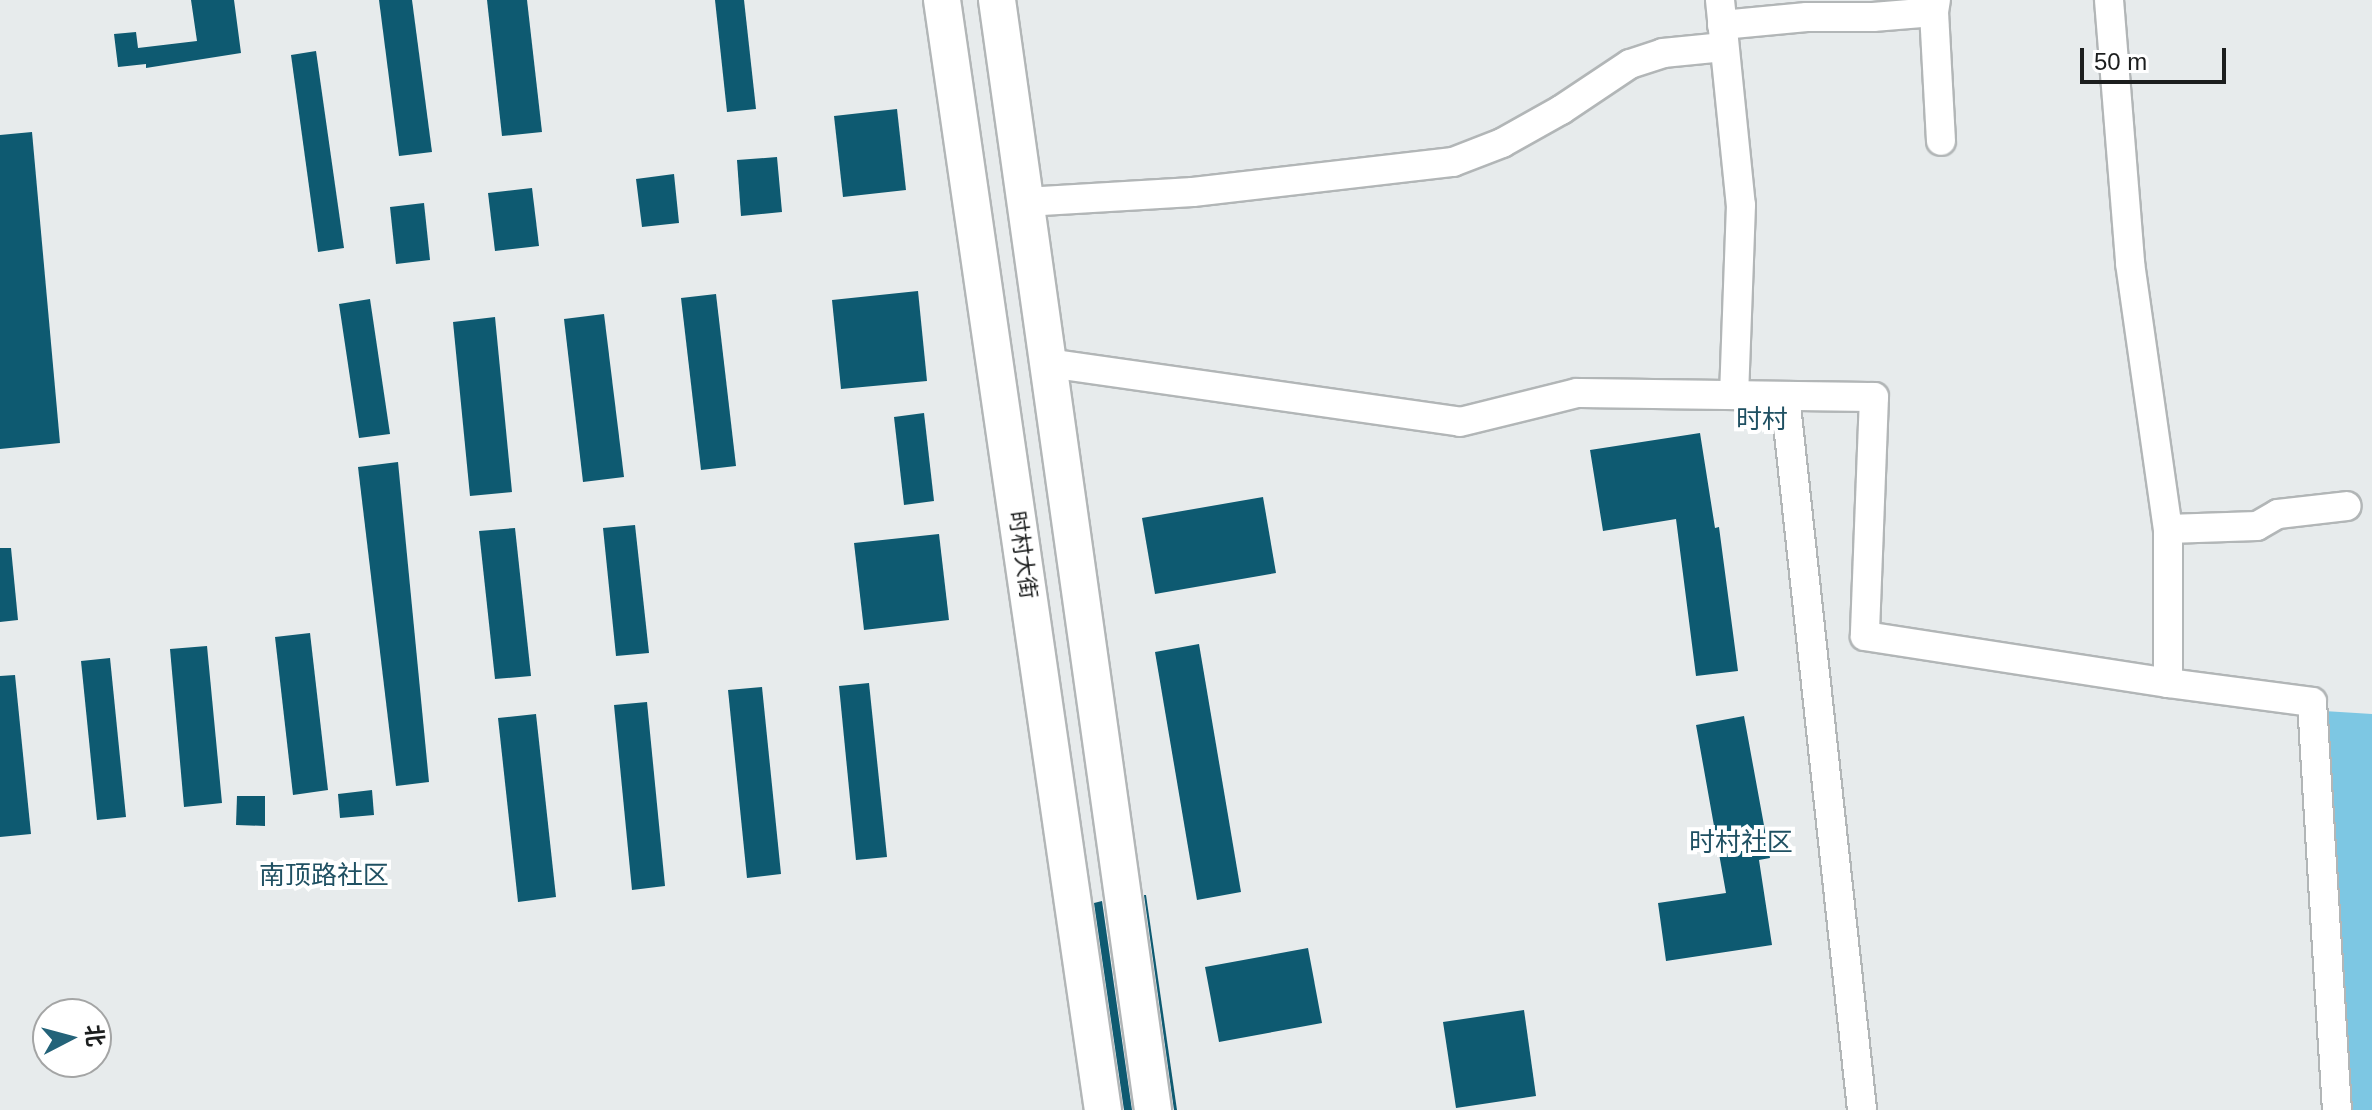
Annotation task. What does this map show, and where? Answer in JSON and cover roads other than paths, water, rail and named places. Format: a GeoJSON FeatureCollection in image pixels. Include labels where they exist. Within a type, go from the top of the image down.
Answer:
{"type":"FeatureCollection","features":[{"type":"Feature","properties":{"kind":"main road","name":"时村大街"},"geometry":{"type":"LineString","coordinates":[[942,0],[1103,1110]]}},
{"type":"Feature","properties":{"kind":"main road"},"geometry":{"type":"LineString","coordinates":[[997,0],[1153,1110]]}},
{"type":"Feature","properties":{"kind":"street"},"geometry":{"type":"LineString","coordinates":[[2109,0],[2130,263],[2168,529],[2168,683]]}},
{"type":"Feature","properties":{"kind":"street"},"geometry":{"type":"LineString","coordinates":[[1025,202],[1193,192],[1453,162],[1525,130],[1630,64],[1663,53],[1722,24],[1807,17],[1873,17],[1935,6],[1941,141]]}},
{"type":"Feature","properties":{"kind":"street"},"geometry":{"type":"LineString","coordinates":[[1722,24],[1741,205],[1734,395]]}},
{"type":"Feature","properties":{"kind":"street"},"geometry":{"type":"LineString","coordinates":[[1048,363],[1460,422],[1577,393],[1874,397],[1865,636],[2312,702],[2337,1110]]}},
{"type":"Feature","properties":{"kind":"street"},"geometry":{"type":"LineString","coordinates":[[1785,396],[1862,1110]]}},
{"type":"Feature","properties":{"kind":"street"},"geometry":{"type":"LineString","coordinates":[[2168,529],[2257,526],[2278,514],[2347,506]]}},
{"type":"Feature","properties":{"kind":"district","name":"时村"},"geometry":{"type":"Point","coordinates":[1762,420]}},
{"type":"Feature","properties":{"kind":"district","name":"时村社区"},"geometry":{"type":"Point","coordinates":[1741,843]}},
{"type":"Feature","properties":{"kind":"district","name":"南顶路社区"},"geometry":{"type":"Point","coordinates":[324,876]}}]}
